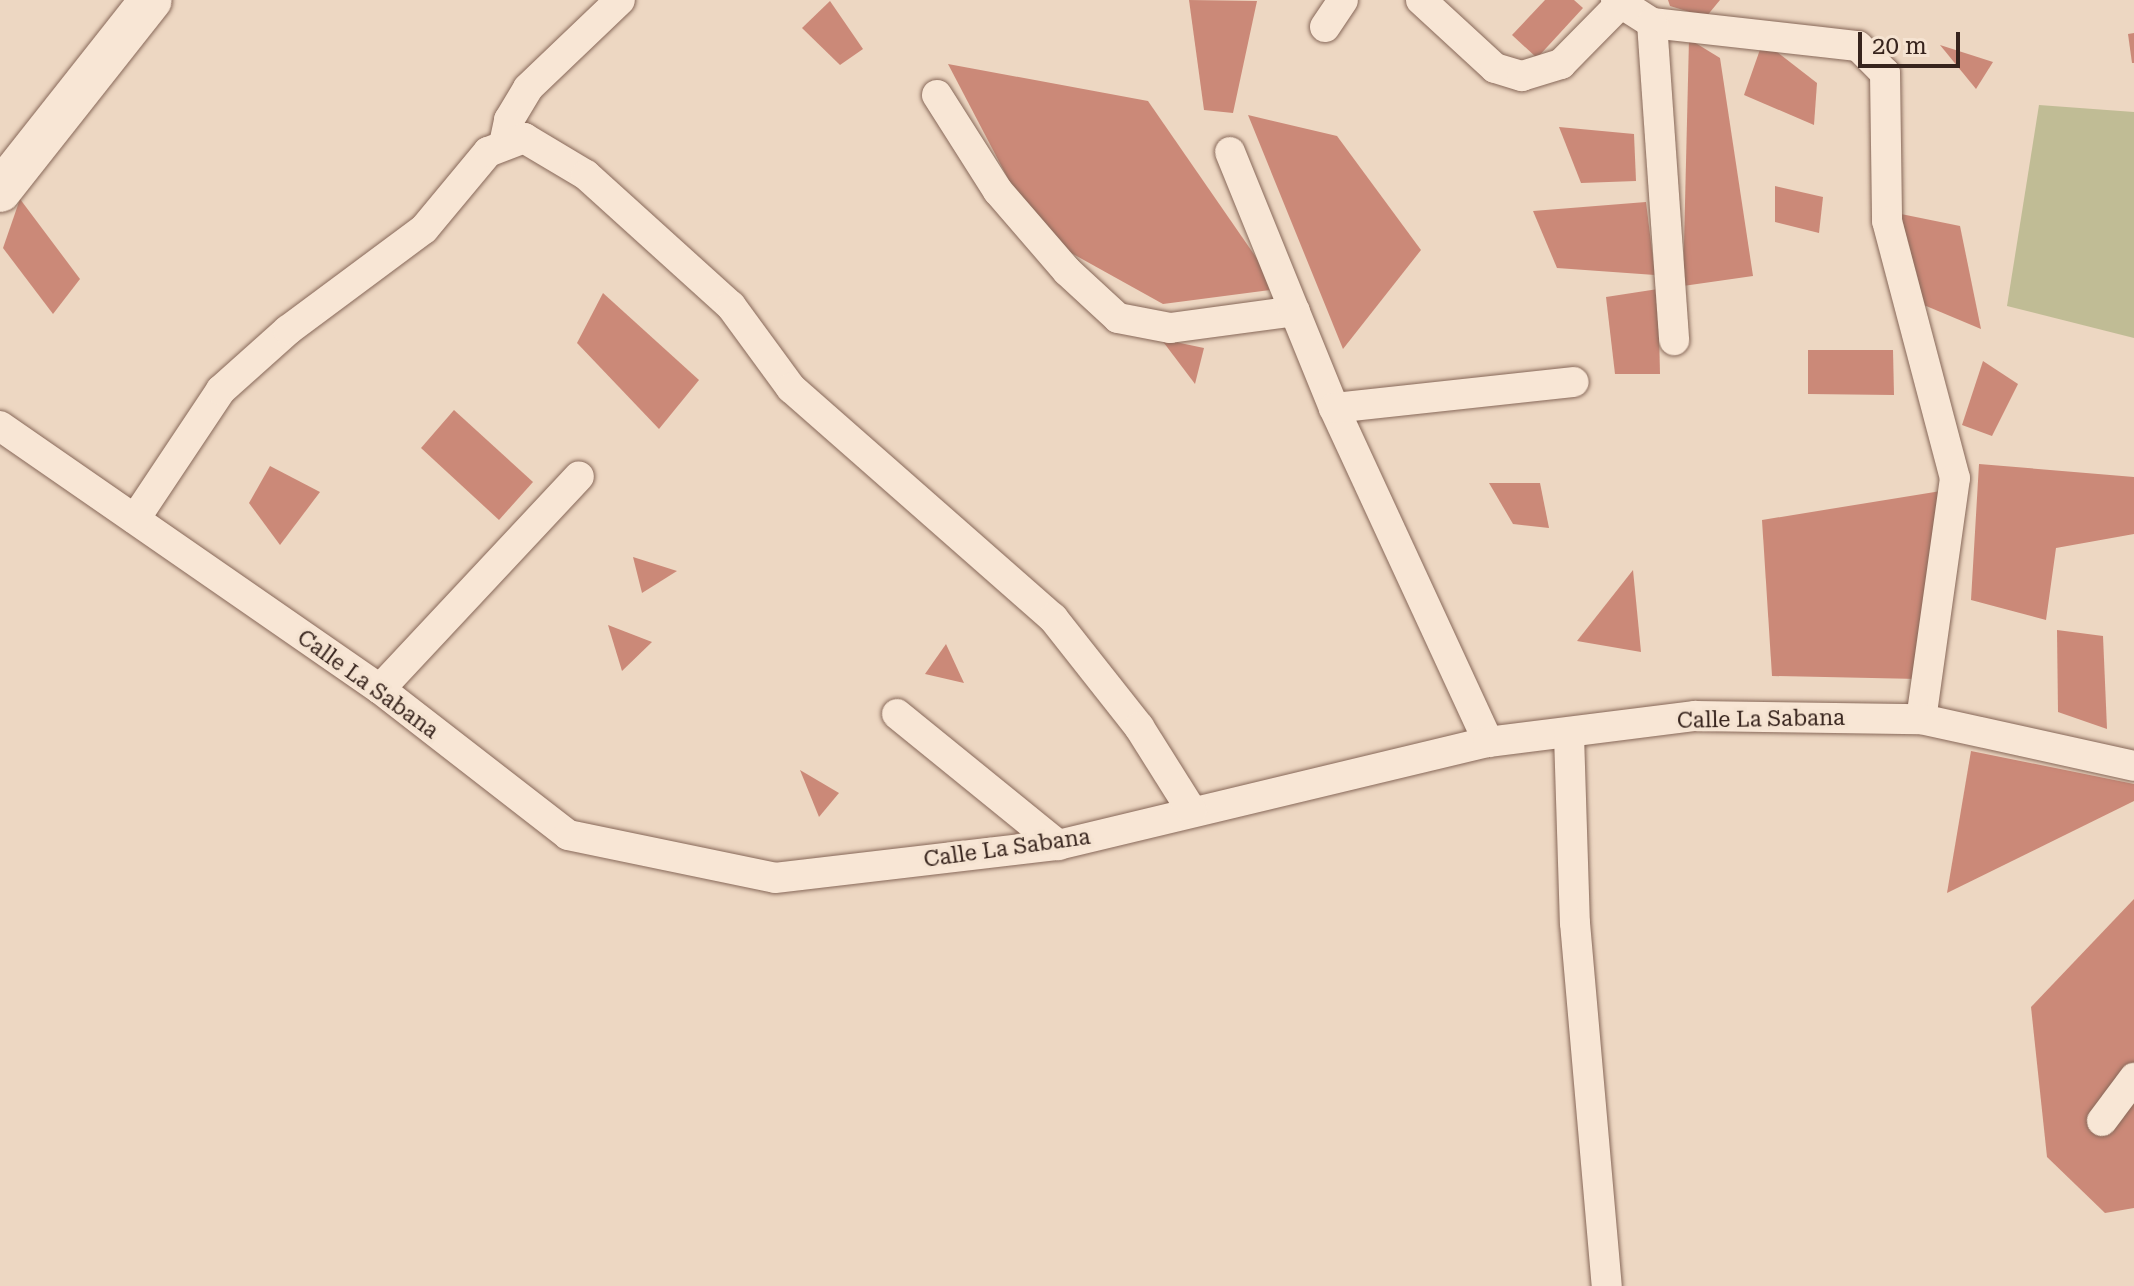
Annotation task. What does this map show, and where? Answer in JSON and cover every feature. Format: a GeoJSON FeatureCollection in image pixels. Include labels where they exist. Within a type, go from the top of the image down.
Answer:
{"type":"FeatureCollection","features":[{"type":"Feature","properties":{"kind":"street"},"geometry":{"type":"LineString","coordinates":[[0,191],[151,0]]}},
{"type":"Feature","properties":{"kind":"street"},"geometry":{"type":"LineString","coordinates":[[504,144],[509,120],[528,88],[620,0]]}},
{"type":"Feature","properties":{"kind":"street"},"geometry":{"type":"LineString","coordinates":[[1325,27],[1343,0]]}},
{"type":"Feature","properties":{"kind":"street"},"geometry":{"type":"LineString","coordinates":[[1421,0],[1495,68],[1522,76],[1561,64],[1618,2],[1652,23],[1858,46],[1885,73],[1887,221],[1955,478],[1921,719]]}},
{"type":"Feature","properties":{"kind":"street"},"geometry":{"type":"LineString","coordinates":[[1652,23],[1674,340]]}},
{"type":"Feature","properties":{"kind":"street"},"geometry":{"type":"LineString","coordinates":[[937,95],[998,191],[1067,271],[1118,318],[1170,328],[1295,311]]}},
{"type":"Feature","properties":{"kind":"street"},"geometry":{"type":"LineString","coordinates":[[135,519],[221,390],[288,330],[424,229],[452,190],[488,152],[524,138],[586,175],[731,306],[791,388],[1053,618],[1139,727],[1192,811]]}},
{"type":"Feature","properties":{"kind":"street"},"geometry":{"type":"LineString","coordinates":[[1230,152],[1334,408],[1488,742]]}},
{"type":"Feature","properties":{"kind":"street"},"geometry":{"type":"LineString","coordinates":[[1334,408],[1574,382]]}},
{"type":"Feature","properties":{"kind":"street","name":"Calle La Sabana"},"geometry":{"type":"LineString","coordinates":[[0,426],[380,689],[568,835],[775,878],[1058,845],[1488,742],[1569,735],[1695,716],[1921,719],[2134,766]]}},
{"type":"Feature","properties":{"kind":"street"},"geometry":{"type":"LineString","coordinates":[[380,689],[579,476]]}},
{"type":"Feature","properties":{"kind":"street"},"geometry":{"type":"LineString","coordinates":[[897,714],[1058,845]]}},
{"type":"Feature","properties":{"kind":"street"},"geometry":{"type":"LineString","coordinates":[[1569,735],[1575,923],[1607,1286]]}},
{"type":"Feature","properties":{"kind":"street"},"geometry":{"type":"LineString","coordinates":[[2102,1121],[2134,1078]]}},
{"type":"Feature","properties":{"kind":"shaded area"},"geometry":{"type":"Polygon","coordinates":[[[2039,105],[2134,112],[2134,338],[2007,306],[2039,105]]]}},
{"type":"Feature","properties":{"kind":"building"},"geometry":{"type":"Polygon","coordinates":[[[1189,0],[1257,1],[1233,113],[1204,110],[1189,0]]]}},
{"type":"Feature","properties":{"kind":"building"},"geometry":{"type":"Polygon","coordinates":[[[1545,0],[1574,0],[1583,8],[1537,58],[1512,35],[1545,0]]]}},
{"type":"Feature","properties":{"kind":"building"},"geometry":{"type":"Polygon","coordinates":[[[1668,0],[1720,0],[1706,17],[1670,6],[1668,0]]]}},
{"type":"Feature","properties":{"kind":"building"},"geometry":{"type":"Polygon","coordinates":[[[830,1],[863,49],[840,65],[802,28],[830,1]]]}},
{"type":"Feature","properties":{"kind":"building"},"geometry":{"type":"Polygon","coordinates":[[[2134,33],[2134,63],[2132,63],[2128,34],[2134,33]]]}},
{"type":"Feature","properties":{"kind":"building"},"geometry":{"type":"Polygon","coordinates":[[[1689,39],[1720,58],[1753,276],[1683,286],[1689,39]]]}},
{"type":"Feature","properties":{"kind":"building"},"geometry":{"type":"Polygon","coordinates":[[[1763,41],[1817,83],[1814,125],[1744,95],[1763,41]]]}},
{"type":"Feature","properties":{"kind":"building"},"geometry":{"type":"Polygon","coordinates":[[[1940,45],[1993,62],[1976,89],[1940,45]]]}},
{"type":"Feature","properties":{"kind":"building"},"geometry":{"type":"Polygon","coordinates":[[[948,64],[1148,101],[1278,289],[1163,304],[1037,234],[948,64]]]}},
{"type":"Feature","properties":{"kind":"building"},"geometry":{"type":"Polygon","coordinates":[[[1248,115],[1337,136],[1421,250],[1343,349],[1248,115]]]}},
{"type":"Feature","properties":{"kind":"building"},"geometry":{"type":"Polygon","coordinates":[[[1559,127],[1634,134],[1636,181],[1581,183],[1559,127]]]}},
{"type":"Feature","properties":{"kind":"building"},"geometry":{"type":"Polygon","coordinates":[[[1775,186],[1823,197],[1819,233],[1775,222],[1775,186]]]}},
{"type":"Feature","properties":{"kind":"building"},"geometry":{"type":"Polygon","coordinates":[[[20,199],[80,279],[53,314],[3,248],[20,199]]]}},
{"type":"Feature","properties":{"kind":"building"},"geometry":{"type":"Polygon","coordinates":[[[1646,202],[1655,275],[1557,268],[1533,211],[1646,202]]]}},
{"type":"Feature","properties":{"kind":"building"},"geometry":{"type":"Polygon","coordinates":[[[1901,214],[1960,226],[1981,329],[1919,303],[1901,214]]]}},
{"type":"Feature","properties":{"kind":"building"},"geometry":{"type":"Polygon","coordinates":[[[1658,289],[1660,374],[1615,374],[1606,297],[1658,289]]]}},
{"type":"Feature","properties":{"kind":"building"},"geometry":{"type":"Polygon","coordinates":[[[603,293],[699,380],[659,429],[577,343],[603,293]]]}},
{"type":"Feature","properties":{"kind":"building"},"geometry":{"type":"Polygon","coordinates":[[[1161,339],[1204,348],[1195,384],[1161,339]]]}},
{"type":"Feature","properties":{"kind":"building"},"geometry":{"type":"Polygon","coordinates":[[[1808,350],[1893,350],[1894,395],[1808,394],[1808,350]]]}},
{"type":"Feature","properties":{"kind":"building"},"geometry":{"type":"Polygon","coordinates":[[[1983,361],[2018,384],[1992,436],[1962,425],[1983,361]]]}},
{"type":"Feature","properties":{"kind":"building"},"geometry":{"type":"Polygon","coordinates":[[[454,410],[533,482],[499,520],[421,448],[454,410]]]}},
{"type":"Feature","properties":{"kind":"building"},"geometry":{"type":"Polygon","coordinates":[[[1979,464],[2134,477],[2134,534],[2056,548],[2046,620],[1971,600],[1979,464]]]}},
{"type":"Feature","properties":{"kind":"building"},"geometry":{"type":"Polygon","coordinates":[[[270,466],[320,492],[280,545],[249,503],[270,466]]]}},
{"type":"Feature","properties":{"kind":"building"},"geometry":{"type":"Polygon","coordinates":[[[1489,483],[1540,483],[1549,528],[1513,524],[1489,483]]]}},
{"type":"Feature","properties":{"kind":"building"},"geometry":{"type":"Polygon","coordinates":[[[1941,491],[1919,679],[1772,676],[1762,520],[1941,491]]]}},
{"type":"Feature","properties":{"kind":"building"},"geometry":{"type":"Polygon","coordinates":[[[633,557],[677,571],[642,593],[633,557]]]}},
{"type":"Feature","properties":{"kind":"building"},"geometry":{"type":"Polygon","coordinates":[[[1633,570],[1641,652],[1577,641],[1633,570]]]}},
{"type":"Feature","properties":{"kind":"building"},"geometry":{"type":"Polygon","coordinates":[[[608,625],[652,642],[622,671],[608,625]]]}},
{"type":"Feature","properties":{"kind":"building"},"geometry":{"type":"Polygon","coordinates":[[[2057,630],[2103,636],[2107,729],[2058,712],[2057,630]]]}},
{"type":"Feature","properties":{"kind":"building"},"geometry":{"type":"Polygon","coordinates":[[[946,644],[964,683],[925,674],[946,644]]]}},
{"type":"Feature","properties":{"kind":"building"},"geometry":{"type":"Polygon","coordinates":[[[1971,751],[2134,784],[2134,801],[1947,893],[1971,751]]]}},
{"type":"Feature","properties":{"kind":"building"},"geometry":{"type":"Polygon","coordinates":[[[800,770],[839,793],[819,817],[800,770]]]}},
{"type":"Feature","properties":{"kind":"building"},"geometry":{"type":"Polygon","coordinates":[[[2134,899],[2134,1208],[2105,1213],[2047,1157],[2031,1007],[2134,899]]]}}]}
